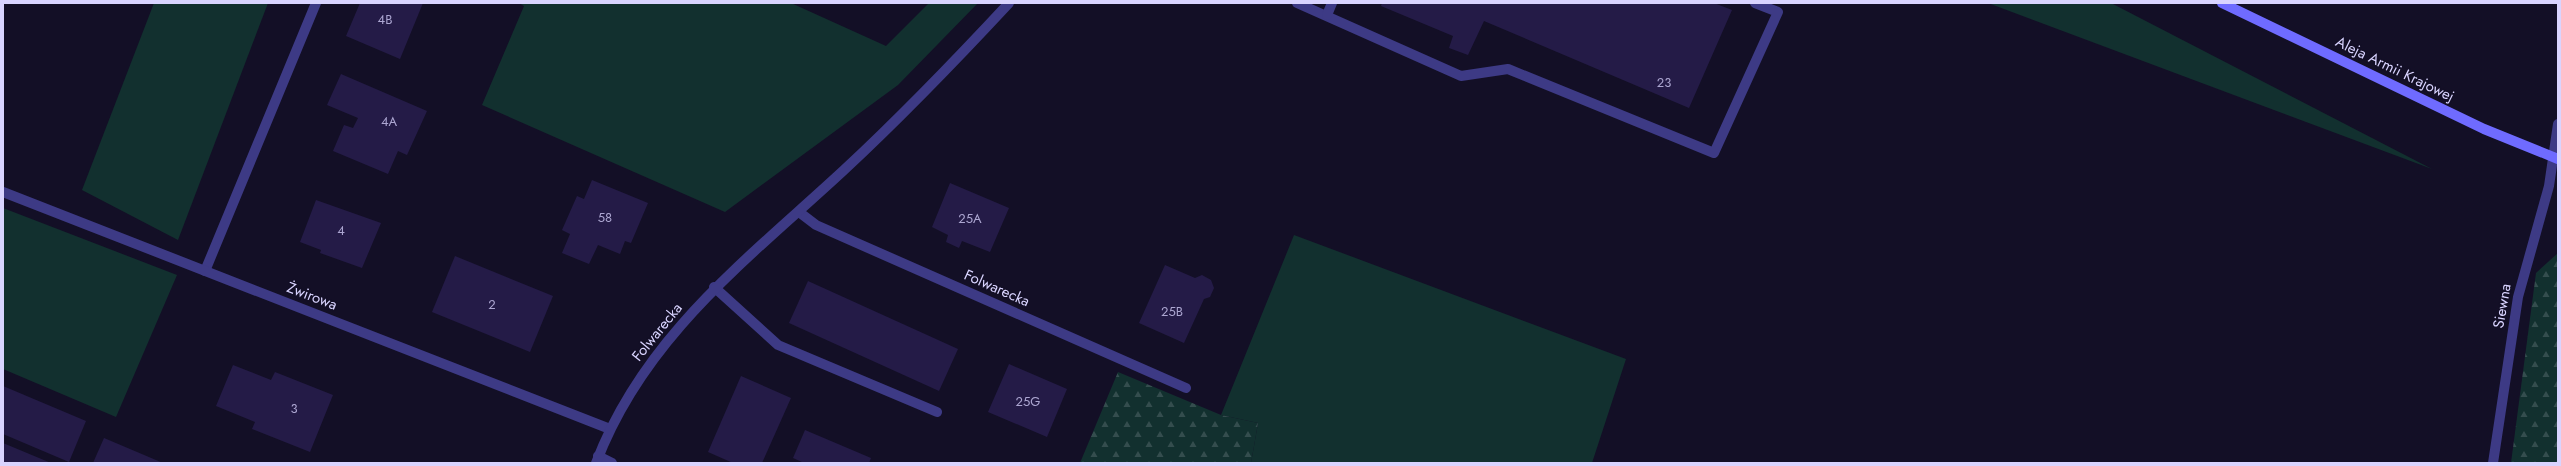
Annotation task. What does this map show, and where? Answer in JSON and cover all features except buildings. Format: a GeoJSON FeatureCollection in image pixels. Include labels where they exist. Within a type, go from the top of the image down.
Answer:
{"type":"FeatureCollection","features":[{"type":"Feature","properties":{"kind":"main road","name":"Aleja Armii Krajowej"},"geometry":{"type":"LineString","coordinates":[[2222,3],[2484,128],[2556,158]]}},
{"type":"Feature","properties":{"kind":"street"},"geometry":{"type":"LineString","coordinates":[[205,271],[316,3]]}},
{"type":"Feature","properties":{"kind":"street","name":"Folwarecka"},"geometry":{"type":"LineString","coordinates":[[612,463],[597,460],[610,429],[651,359],[714,287],[799,212],[910,108],[1009,3]]}},
{"type":"Feature","properties":{"kind":"street"},"geometry":{"type":"LineString","coordinates":[[1296,3],[1461,76],[1508,69],[1714,153],[1778,12],[1755,3]]}},
{"type":"Feature","properties":{"kind":"street"},"geometry":{"type":"LineString","coordinates":[[1326,15],[1332,3]]}},
{"type":"Feature","properties":{"kind":"street","name":"Siewna"},"geometry":{"type":"LineString","coordinates":[[2493,463],[2518,297],[2556,158],[2558,124]]}},
{"type":"Feature","properties":{"kind":"street","name":"Żwirowa"},"geometry":{"type":"LineString","coordinates":[[3,192],[610,429]]}},
{"type":"Feature","properties":{"kind":"street","name":"Folwarecka"},"geometry":{"type":"LineString","coordinates":[[799,212],[816,225],[1186,388]]}},
{"type":"Feature","properties":{"kind":"street"},"geometry":{"type":"LineString","coordinates":[[714,287],[778,345],[937,412]]}},
{"type":"Feature","properties":{"kind":"green space"},"geometry":{"type":"Polygon","coordinates":[[[154,3],[268,3],[178,240],[82,190],[154,3]]]}},
{"type":"Feature","properties":{"kind":"green space"},"geometry":{"type":"Polygon","coordinates":[[[519,3],[791,3],[886,46],[929,3],[978,3],[898,85],[725,212],[482,105],[524,6],[519,3]]]}},
{"type":"Feature","properties":{"kind":"green space"},"geometry":{"type":"Polygon","coordinates":[[[1988,3],[2111,3],[2432,169],[1988,3]]]}},
{"type":"Feature","properties":{"kind":"green space"},"geometry":{"type":"Polygon","coordinates":[[[3,208],[177,275],[116,417],[3,369],[3,208]]]}},
{"type":"Feature","properties":{"kind":"green space"},"geometry":{"type":"Polygon","coordinates":[[[1294,235],[1626,359],[1592,463],[1251,463],[1258,423],[1221,415],[1294,235]]]}},
{"type":"Feature","properties":{"kind":"green space"},"geometry":{"type":"Polygon","coordinates":[[[2558,253],[2558,463],[2511,463],[2536,273],[2558,253]]]}},
{"type":"Feature","properties":{"kind":"green space"},"geometry":{"type":"Polygon","coordinates":[[[1118,372],[1221,415],[1258,423],[1251,463],[1080,463],[1118,372]]]}}]}
